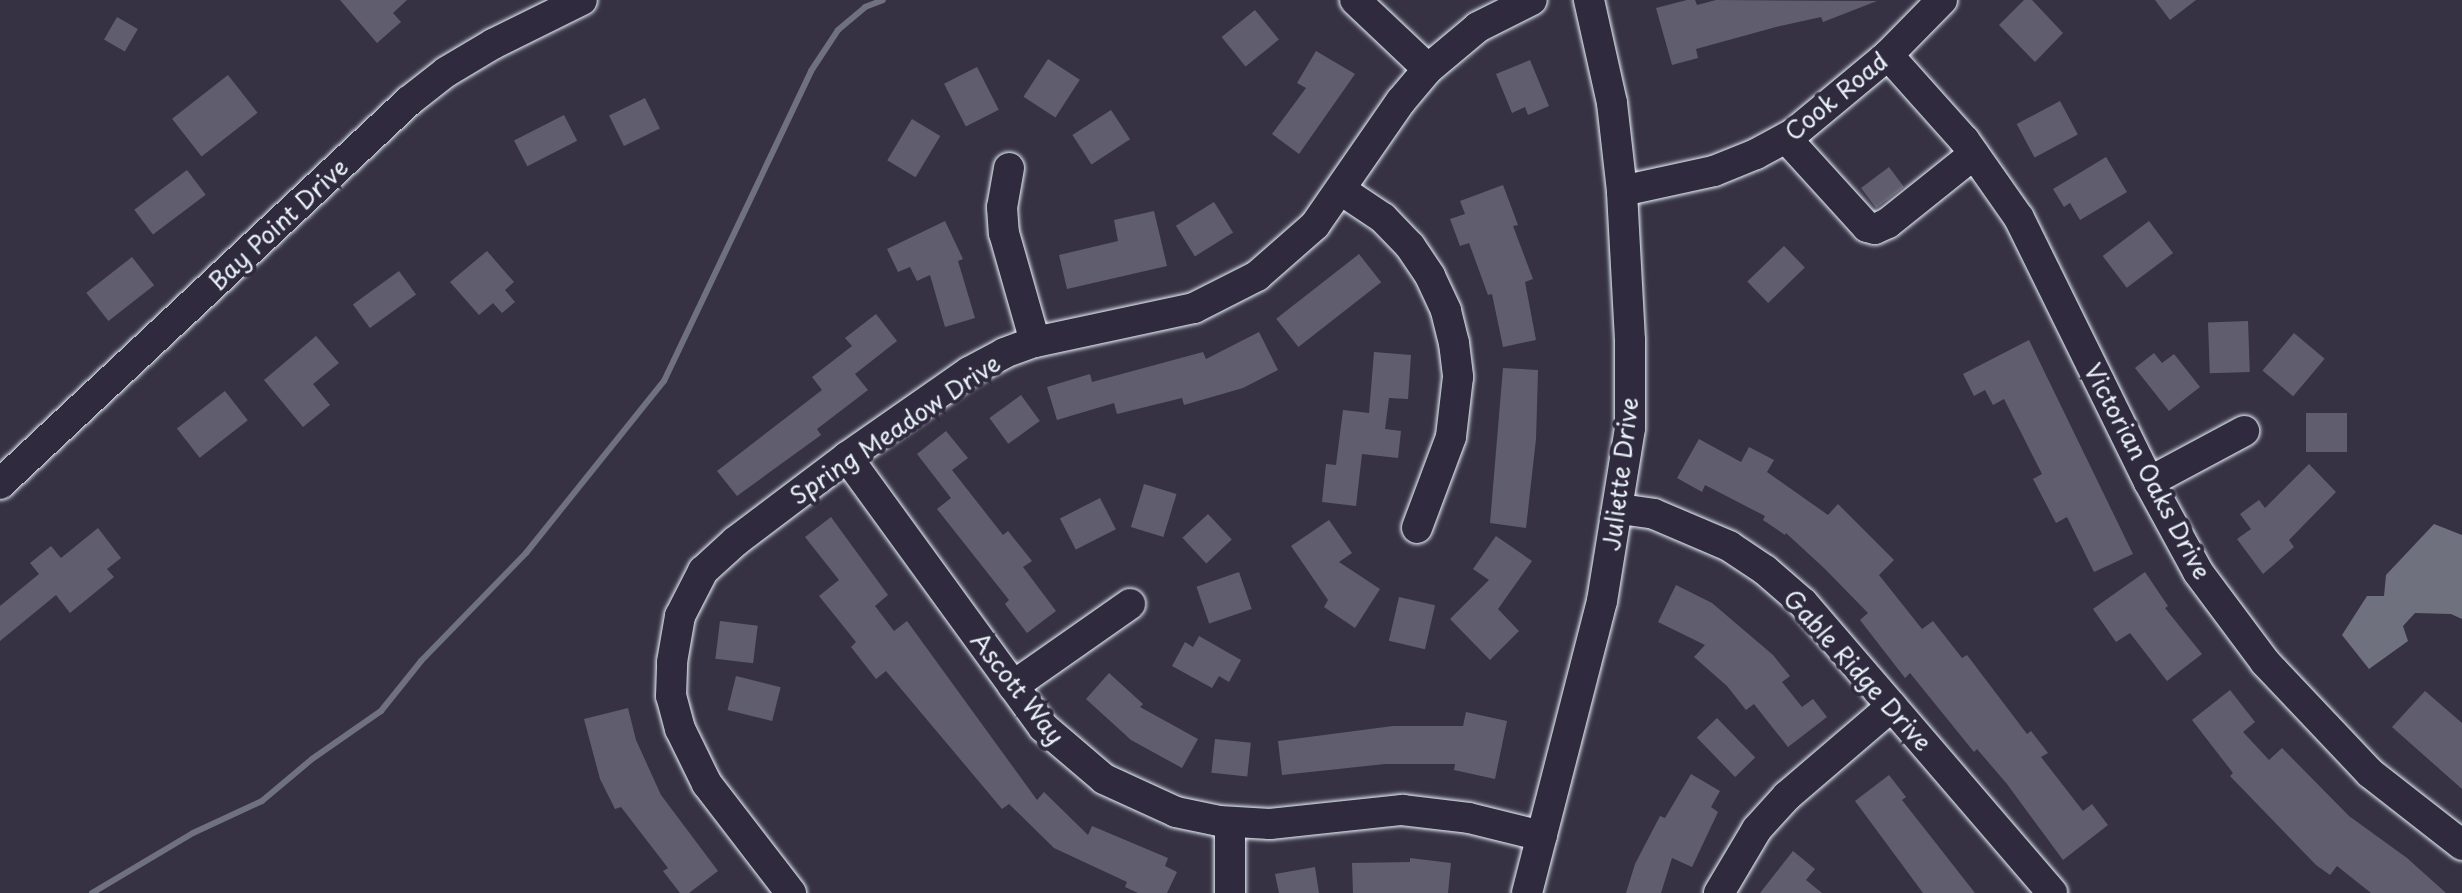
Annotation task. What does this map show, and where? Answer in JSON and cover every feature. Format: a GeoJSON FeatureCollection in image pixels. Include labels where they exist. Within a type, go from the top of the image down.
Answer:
{"type":"FeatureCollection","features":[{"type":"Feature","properties":{"kind":"street","name":"Bay Point Drive"},"geometry":{"type":"LineString","coordinates":[[0,484],[409,101],[446,72],[493,44],[582,0]]}},
{"type":"Feature","properties":{"kind":"street"},"geometry":{"type":"LineString","coordinates":[[1355,0],[1428,69]]}},
{"type":"Feature","properties":{"kind":"street","name":"Spring Meadow Drive"},"geometry":{"type":"LineString","coordinates":[[791,893],[707,784],[680,729],[671,696],[672,662],[680,616],[703,571],[736,541],[847,457],[969,372],[1004,353],[1035,342],[1157,318],[1225,294],[1286,254],[1315,225],[1401,101],[1428,69],[1478,27],[1532,0]]}},
{"type":"Feature","properties":{"kind":"street","name":"Juliette Drive"},"geometry":{"type":"LineString","coordinates":[[1527,893],[1602,601],[1620,509],[1630,428],[1622,191],[1612,103],[1589,0]]}},
{"type":"Feature","properties":{"kind":"street","name":"Cook Road"},"geometry":{"type":"LineString","coordinates":[[1622,191],[1714,171],[1786,138],[1822,113],[1888,55],[1942,0]]}},
{"type":"Feature","properties":{"kind":"street","name":"Victorian Oaks Drive"},"geometry":{"type":"LineString","coordinates":[[1888,55],[1974,154],[2019,218],[2149,482],[2198,572],[2265,662],[2370,773],[2462,845]]}},
{"type":"Feature","properties":{"kind":"street"},"geometry":{"type":"LineString","coordinates":[[1786,138],[1867,227],[1875,229],[1888,223],[1974,154]]}},
{"type":"Feature","properties":{"kind":"street"},"geometry":{"type":"LineString","coordinates":[[1009,168],[1002,207],[1004,233],[1035,342]]}},
{"type":"Feature","properties":{"kind":"street"},"geometry":{"type":"LineString","coordinates":[[1341,190],[1383,218],[1410,246],[1430,276],[1446,311],[1454,343],[1458,377],[1451,437],[1417,528]]}},
{"type":"Feature","properties":{"kind":"street"},"geometry":{"type":"LineString","coordinates":[[2149,482],[2244,431]]}},
{"type":"Feature","properties":{"kind":"street","name":"Ascott Way"},"geometry":{"type":"LineString","coordinates":[[847,457],[1043,727],[1104,779],[1176,812],[1230,823],[1270,824],[1402,810],[1469,818],[1542,836]]}},
{"type":"Feature","properties":{"kind":"street","name":"Gable Ridge Drive"},"geometry":{"type":"LineString","coordinates":[[1620,509],[1654,514],[1694,529],[1765,570],[1803,603],[2052,893]]}},
{"type":"Feature","properties":{"kind":"street"},"geometry":{"type":"LineString","coordinates":[[1013,686],[1130,604]]}},
{"type":"Feature","properties":{"kind":"street"},"geometry":{"type":"LineString","coordinates":[[1719,893],[1757,829],[1787,796],[1892,706]]}},
{"type":"Feature","properties":{"kind":"street"},"geometry":{"type":"LineString","coordinates":[[1230,823],[1230,893]]}},
{"type":"Feature","properties":{"kind":"water"},"geometry":{"type":"Polygon","coordinates":[[[2434,524],[2462,535],[2462,619],[2451,614],[2415,613],[2403,626],[2408,641],[2369,669],[2342,635],[2367,596],[2384,596],[2386,575],[2434,524]]]}},
{"type":"Feature","properties":{"kind":"building"},"geometry":{"type":"Polygon","coordinates":[[[340,0],[407,0],[393,13],[401,22],[377,43],[340,0]]]}},
{"type":"Feature","properties":{"kind":"building"},"geometry":{"type":"Polygon","coordinates":[[[1695,0],[1697,5],[1716,0],[1877,1],[1823,22],[1821,17],[1696,49],[1698,58],[1672,65],[1656,8],[1695,0]]]}},
{"type":"Feature","properties":{"kind":"building"},"geometry":{"type":"Polygon","coordinates":[[[2024,0],[2032,0],[2063,33],[2035,62],[1999,25],[2024,0]]]}},
{"type":"Feature","properties":{"kind":"building"},"geometry":{"type":"Polygon","coordinates":[[[2155,0],[2196,0],[2170,20],[2155,0]]]}},
{"type":"Feature","properties":{"kind":"building"},"geometry":{"type":"Polygon","coordinates":[[[1255,10],[1279,40],[1245,67],[1222,37],[1255,10]]]}},
{"type":"Feature","properties":{"kind":"building"},"geometry":{"type":"Polygon","coordinates":[[[117,17],[138,29],[125,52],[104,40],[117,17]]]}},
{"type":"Feature","properties":{"kind":"building"},"geometry":{"type":"Polygon","coordinates":[[[1316,51],[1355,74],[1299,154],[1272,134],[1306,88],[1297,83],[1316,51]]]}},
{"type":"Feature","properties":{"kind":"building"},"geometry":{"type":"Polygon","coordinates":[[[1048,59],[1080,80],[1055,117],[1023,97],[1048,59]]]}},
{"type":"Feature","properties":{"kind":"building"},"geometry":{"type":"Polygon","coordinates":[[[1530,60],[1549,106],[1528,115],[1525,107],[1512,113],[1496,74],[1530,60]]]}},
{"type":"Feature","properties":{"kind":"building"},"geometry":{"type":"Polygon","coordinates":[[[977,67],[999,110],[966,127],[944,84],[977,67]]]}},
{"type":"Feature","properties":{"kind":"building"},"geometry":{"type":"Polygon","coordinates":[[[228,75],[258,113],[202,157],[172,119],[228,75]]]}},
{"type":"Feature","properties":{"kind":"building"},"geometry":{"type":"Polygon","coordinates":[[[645,98],[660,129],[624,146],[609,116],[645,98]]]}},
{"type":"Feature","properties":{"kind":"building"},"geometry":{"type":"Polygon","coordinates":[[[2060,101],[2078,135],[2035,158],[2017,124],[2060,101]]]}},
{"type":"Feature","properties":{"kind":"building"},"geometry":{"type":"Polygon","coordinates":[[[1111,110],[1130,139],[1091,164],[1072,135],[1111,110]]]}},
{"type":"Feature","properties":{"kind":"building"},"geometry":{"type":"Polygon","coordinates":[[[564,115],[577,141],[527,166],[514,140],[564,115]]]}},
{"type":"Feature","properties":{"kind":"building"},"geometry":{"type":"Polygon","coordinates":[[[912,119],[940,136],[916,177],[887,160],[912,119]]]}},
{"type":"Feature","properties":{"kind":"building"},"geometry":{"type":"Polygon","coordinates":[[[2106,157],[2127,192],[2080,220],[2070,203],[2064,207],[2053,189],[2106,157]]]}},
{"type":"Feature","properties":{"kind":"building"},"geometry":{"type":"Polygon","coordinates":[[[1889,167],[1904,187],[1876,208],[1861,188],[1889,167]]]}},
{"type":"Feature","properties":{"kind":"building"},"geometry":{"type":"Polygon","coordinates":[[[187,170],[206,195],[153,234],[134,210],[187,170]]]}},
{"type":"Feature","properties":{"kind":"building"},"geometry":{"type":"Polygon","coordinates":[[[1503,185],[1518,225],[1513,226],[1533,279],[1525,282],[1536,340],[1503,347],[1492,294],[1488,295],[1469,243],[1460,246],[1450,219],[1465,214],[1460,201],[1503,185]]]}},
{"type":"Feature","properties":{"kind":"building"},"geometry":{"type":"Polygon","coordinates":[[[1214,202],[1233,233],[1195,256],[1176,226],[1214,202]]]}},
{"type":"Feature","properties":{"kind":"building"},"geometry":{"type":"Polygon","coordinates":[[[1154,211],[1167,266],[1067,289],[1059,255],[1118,241],[1114,220],[1154,211]]]}},
{"type":"Feature","properties":{"kind":"building"},"geometry":{"type":"Polygon","coordinates":[[[945,221],[963,259],[958,261],[975,318],[945,327],[930,275],[917,281],[910,267],[898,272],[887,249],[945,221]]]}},
{"type":"Feature","properties":{"kind":"building"},"geometry":{"type":"Polygon","coordinates":[[[2149,221],[2173,253],[2127,288],[2103,256],[2149,221]]]}},
{"type":"Feature","properties":{"kind":"building"},"geometry":{"type":"Polygon","coordinates":[[[1784,246],[1805,268],[1768,303],[1747,281],[1784,246]]]}},
{"type":"Feature","properties":{"kind":"building"},"geometry":{"type":"Polygon","coordinates":[[[487,251],[514,282],[505,290],[515,302],[502,313],[493,303],[479,315],[450,282],[487,251]]]}},
{"type":"Feature","properties":{"kind":"building"},"geometry":{"type":"Polygon","coordinates":[[[1359,254],[1381,282],[1298,347],[1276,319],[1359,254]]]}},
{"type":"Feature","properties":{"kind":"building"},"geometry":{"type":"Polygon","coordinates":[[[132,257],[154,285],[108,321],[86,293],[132,257]]]}},
{"type":"Feature","properties":{"kind":"building"},"geometry":{"type":"Polygon","coordinates":[[[399,271],[416,294],[370,328],[353,305],[399,271]]]}},
{"type":"Feature","properties":{"kind":"building"},"geometry":{"type":"Polygon","coordinates":[[[876,314],[897,341],[855,374],[868,390],[817,429],[821,435],[737,496],[717,471],[822,390],[812,377],[852,346],[845,338],[876,314]]]}},
{"type":"Feature","properties":{"kind":"building"},"geometry":{"type":"Polygon","coordinates":[[[2248,321],[2250,372],[2210,373],[2208,322],[2248,321]]]}},
{"type":"Feature","properties":{"kind":"building"},"geometry":{"type":"Polygon","coordinates":[[[1259,332],[1278,370],[1243,388],[1184,405],[1182,398],[1117,414],[1114,403],[1057,420],[1047,387],[1090,374],[1092,382],[1203,352],[1206,359],[1259,332]]]}},
{"type":"Feature","properties":{"kind":"building"},"geometry":{"type":"Polygon","coordinates":[[[2294,333],[2325,359],[2293,396],[2263,371],[2294,333]]]}},
{"type":"Feature","properties":{"kind":"building"},"geometry":{"type":"Polygon","coordinates":[[[316,336],[339,363],[313,384],[330,405],[303,427],[264,380],[316,336]]]}},
{"type":"Feature","properties":{"kind":"building"},"geometry":{"type":"Polygon","coordinates":[[[2029,340],[2133,554],[2094,572],[2067,517],[2056,523],[2033,479],[2042,474],[2004,399],[1993,405],[1985,390],[1974,396],[1963,374],[2029,340]]]}},
{"type":"Feature","properties":{"kind":"building"},"geometry":{"type":"Polygon","coordinates":[[[1374,352],[1411,355],[1408,399],[1389,398],[1385,429],[1401,431],[1398,458],[1362,454],[1356,506],[1322,502],[1326,464],[1336,465],[1343,410],[1369,413],[1374,352]]]}},
{"type":"Feature","properties":{"kind":"building"},"geometry":{"type":"Polygon","coordinates":[[[2154,353],[2162,363],[2174,354],[2200,387],[2169,411],[2135,368],[2154,353]]]}},
{"type":"Feature","properties":{"kind":"building"},"geometry":{"type":"Polygon","coordinates":[[[1503,368],[1538,370],[1536,439],[1526,528],[1490,523],[1503,368]]]}},
{"type":"Feature","properties":{"kind":"building"},"geometry":{"type":"Polygon","coordinates":[[[225,391],[248,420],[200,458],[177,429],[225,391]]]}},
{"type":"Feature","properties":{"kind":"building"},"geometry":{"type":"Polygon","coordinates":[[[1021,395],[1040,421],[1008,444],[989,418],[1021,395]]]}},
{"type":"Feature","properties":{"kind":"building"},"geometry":{"type":"Polygon","coordinates":[[[2306,413],[2347,413],[2347,452],[2306,452],[2306,413]]]}},
{"type":"Feature","properties":{"kind":"building"},"geometry":{"type":"Polygon","coordinates":[[[946,431],[968,458],[952,470],[1003,535],[1008,531],[1032,561],[1023,567],[1056,611],[1027,633],[1005,604],[1009,600],[937,509],[951,498],[917,454],[946,431]]]}},
{"type":"Feature","properties":{"kind":"building"},"geometry":{"type":"Polygon","coordinates":[[[1699,439],[1741,462],[1749,447],[1774,460],[1767,472],[1828,515],[1838,504],[1894,560],[1879,575],[1922,629],[1933,621],[1962,658],[1967,655],[2027,734],[2031,731],[2048,753],[2041,757],[2083,811],[2092,804],[2108,825],[2063,860],[1977,749],[1974,752],[1910,673],[1905,678],[1860,620],[1868,613],[1825,569],[1786,533],[1763,520],[1765,516],[1705,485],[1702,492],[1677,478],[1699,439]]]}},
{"type":"Feature","properties":{"kind":"building"},"geometry":{"type":"Polygon","coordinates":[[[2309,464],[2336,492],[2289,540],[2294,547],[2263,574],[2237,539],[2251,529],[2240,514],[2259,500],[2265,508],[2309,464]]]}},
{"type":"Feature","properties":{"kind":"building"},"geometry":{"type":"Polygon","coordinates":[[[1144,484],[1177,494],[1163,537],[1131,527],[1144,484]]]}},
{"type":"Feature","properties":{"kind":"building"},"geometry":{"type":"Polygon","coordinates":[[[1100,498],[1116,529],[1076,550],[1060,518],[1100,498]]]}},
{"type":"Feature","properties":{"kind":"building"},"geometry":{"type":"Polygon","coordinates":[[[1208,514],[1232,540],[1206,563],[1182,538],[1208,514]]]}},
{"type":"Feature","properties":{"kind":"building"},"geometry":{"type":"Polygon","coordinates":[[[831,517],[888,595],[875,606],[894,631],[907,621],[1037,800],[1044,792],[1088,835],[1092,826],[1168,858],[1165,866],[1177,872],[1167,893],[1138,893],[1125,887],[1127,882],[1054,848],[1009,804],[1002,809],[886,671],[876,679],[851,647],[856,642],[819,596],[839,580],[805,537],[831,517]]]}},
{"type":"Feature","properties":{"kind":"building"},"geometry":{"type":"Polygon","coordinates":[[[1329,520],[1352,553],[1339,562],[1380,589],[1355,628],[1324,607],[1328,600],[1291,546],[1329,520]]]}},
{"type":"Feature","properties":{"kind":"building"},"geometry":{"type":"Polygon","coordinates":[[[98,528],[121,558],[107,569],[114,577],[70,613],[56,595],[0,641],[0,606],[39,574],[30,563],[51,546],[61,558],[98,528]]]}},
{"type":"Feature","properties":{"kind":"building"},"geometry":{"type":"Polygon","coordinates":[[[1496,536],[1532,561],[1498,609],[1519,631],[1490,660],[1450,619],[1489,580],[1473,569],[1496,536]]]}},
{"type":"Feature","properties":{"kind":"building"},"geometry":{"type":"Polygon","coordinates":[[[1239,572],[1252,609],[1209,624],[1196,587],[1239,572]]]}},
{"type":"Feature","properties":{"kind":"building"},"geometry":{"type":"Polygon","coordinates":[[[2145,572],[2168,606],[2165,608],[2202,654],[2167,681],[2130,633],[2116,642],[2093,609],[2145,572]]]}},
{"type":"Feature","properties":{"kind":"building"},"geometry":{"type":"Polygon","coordinates":[[[1676,585],[1712,603],[1773,655],[1790,676],[1782,682],[1802,707],[1813,699],[1827,717],[1788,747],[1754,704],[1746,710],[1727,686],[1694,657],[1705,645],[1658,622],[1676,585]]]}},
{"type":"Feature","properties":{"kind":"building"},"geometry":{"type":"Polygon","coordinates":[[[1399,597],[1435,605],[1425,649],[1389,641],[1399,597]]]}},
{"type":"Feature","properties":{"kind":"building"},"geometry":{"type":"Polygon","coordinates":[[[720,621],[758,626],[753,663],[715,659],[720,621]]]}},
{"type":"Feature","properties":{"kind":"building"},"geometry":{"type":"Polygon","coordinates":[[[1199,636],[1241,660],[1229,682],[1219,676],[1212,688],[1172,666],[1185,642],[1193,647],[1199,636]]]}},
{"type":"Feature","properties":{"kind":"building"},"geometry":{"type":"Polygon","coordinates":[[[1109,673],[1143,704],[1140,707],[1198,739],[1182,768],[1131,740],[1086,699],[1109,673]]]}},
{"type":"Feature","properties":{"kind":"building"},"geometry":{"type":"Polygon","coordinates":[[[736,676],[781,687],[772,721],[728,710],[736,676]]]}},
{"type":"Feature","properties":{"kind":"building"},"geometry":{"type":"Polygon","coordinates":[[[2230,690],[2255,722],[2243,732],[2269,760],[2282,748],[2349,816],[2407,858],[2446,893],[2371,893],[2337,866],[2330,875],[2316,865],[2230,776],[2233,773],[2192,720],[2230,690]]]}},
{"type":"Feature","properties":{"kind":"building"},"geometry":{"type":"Polygon","coordinates":[[[2425,691],[2462,723],[2462,789],[2392,727],[2425,691]]]}},
{"type":"Feature","properties":{"kind":"building"},"geometry":{"type":"Polygon","coordinates":[[[628,708],[636,740],[661,795],[718,871],[689,893],[680,893],[663,871],[668,868],[621,807],[615,809],[600,779],[584,719],[628,708]]]}},
{"type":"Feature","properties":{"kind":"building"},"geometry":{"type":"Polygon","coordinates":[[[1466,712],[1507,721],[1495,779],[1454,770],[1455,764],[1385,764],[1282,775],[1278,741],[1393,726],[1463,726],[1466,712]]]}},
{"type":"Feature","properties":{"kind":"building"},"geometry":{"type":"Polygon","coordinates":[[[1717,718],[1755,758],[1735,777],[1697,737],[1717,718]]]}},
{"type":"Feature","properties":{"kind":"building"},"geometry":{"type":"Polygon","coordinates":[[[1215,739],[1251,743],[1247,777],[1211,773],[1215,739]]]}},
{"type":"Feature","properties":{"kind":"building"},"geometry":{"type":"Polygon","coordinates":[[[1691,774],[1720,791],[1711,807],[1718,812],[1692,867],[1672,858],[1661,893],[1626,893],[1635,864],[1660,816],[1665,818],[1691,774]]]}},
{"type":"Feature","properties":{"kind":"building"},"geometry":{"type":"Polygon","coordinates":[[[1889,775],[1906,797],[1902,800],[1975,893],[1923,893],[1855,801],[1889,775]]]}},
{"type":"Feature","properties":{"kind":"building"},"geometry":{"type":"Polygon","coordinates":[[[1793,851],[1815,869],[1806,880],[1822,893],[1760,893],[1793,851]]]}},
{"type":"Feature","properties":{"kind":"building"},"geometry":{"type":"Polygon","coordinates":[[[1410,858],[1451,863],[1448,893],[1353,893],[1352,863],[1410,862],[1410,858]]]}},
{"type":"Feature","properties":{"kind":"building"},"geometry":{"type":"Polygon","coordinates":[[[1315,867],[1319,893],[1279,893],[1275,874],[1315,867]]]}},
{"type":"Feature","properties":{"kind":"waterway"},"geometry":{"type":"LineString","coordinates":[[92,893],[193,833],[262,801],[312,759],[381,711],[421,661],[526,553],[664,381],[811,71],[838,30],[865,7],[883,0]]}}]}
